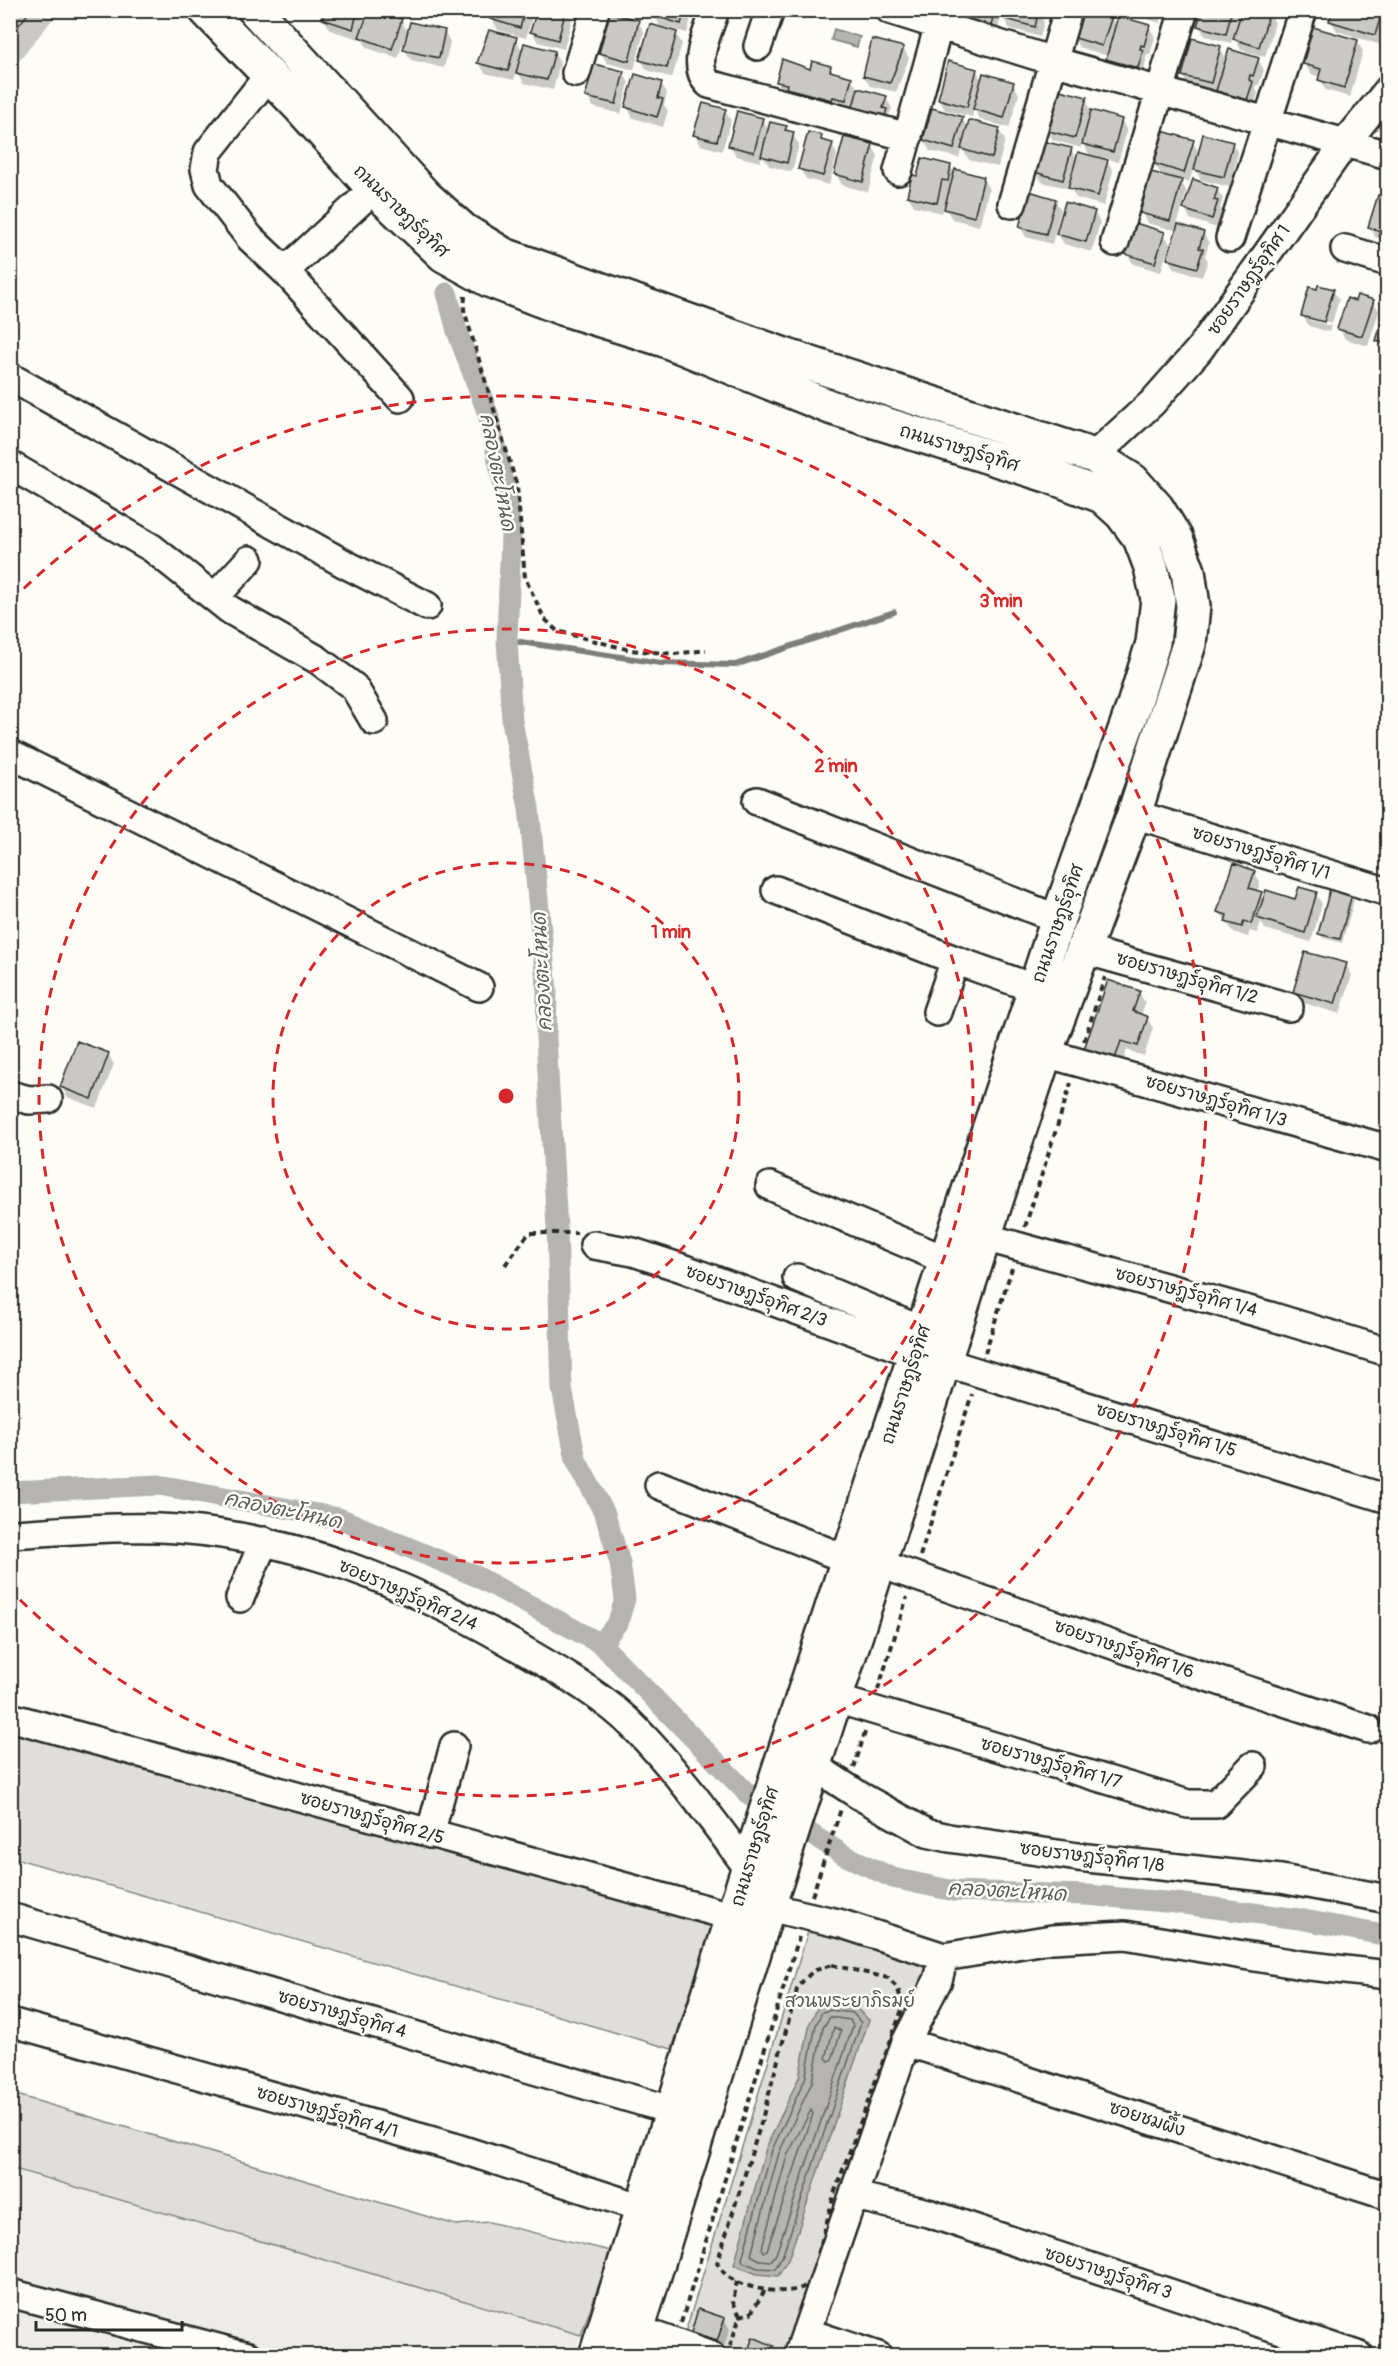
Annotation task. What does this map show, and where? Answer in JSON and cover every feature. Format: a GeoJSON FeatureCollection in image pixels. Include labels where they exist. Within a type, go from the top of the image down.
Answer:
{"type":"FeatureCollection","features":[{"type":"Feature","properties":{"kind":"main road","name":"ถนนราษฎร์อุทิศ"},"geometry":{"type":"LineString","coordinates":[[206,10],[374,189],[444,255],[489,280],[562,308],[662,339],[830,407],[1050,476],[1102,496],[1122,514],[1140,538],[1152,567],[1158,599],[1153,643],[1134,705],[1058,919],[946,1260],[928,1349],[864,1562],[836,1699],[768,1907],[632,2342]]}},
{"type":"Feature","properties":{"kind":"main road","name":"ถนนราษฎร์อุทิศ"},"geometry":{"type":"LineString","coordinates":[[255,10],[425,196],[463,230],[504,255],[787,356],[1094,456],[1133,481],[1157,508],[1176,539],[1184,560],[1193,606],[1189,644],[1134,814],[1098,954],[1045,1053],[984,1237],[928,1349]]}},
{"type":"Feature","properties":{"kind":"main road","name":"ถนนราษฎร์อุทิศ"},"geometry":{"type":"LineString","coordinates":[[596,2355],[777,1776],[864,1562]]}},
{"type":"Feature","properties":{"kind":"street"},"geometry":{"type":"LineString","coordinates":[[576,73],[596,10]]}},
{"type":"Feature","properties":{"kind":"street"},"geometry":{"type":"LineString","coordinates":[[715,10],[699,64],[700,76],[708,84],[908,137]]}},
{"type":"Feature","properties":{"kind":"street"},"geometry":{"type":"LineString","coordinates":[[758,46],[770,10]]}},
{"type":"Feature","properties":{"kind":"street"},"geometry":{"type":"LineString","coordinates":[[890,10],[941,18],[1053,62],[1388,155]]}},
{"type":"Feature","properties":{"kind":"street"},"geometry":{"type":"LineString","coordinates":[[1012,204],[1068,10]]}},
{"type":"Feature","properties":{"kind":"street"},"geometry":{"type":"LineString","coordinates":[[1115,242],[1162,91],[1184,10]]}},
{"type":"Feature","properties":{"kind":"street"},"geometry":{"type":"LineString","coordinates":[[1230,238],[1303,10]]}},
{"type":"Feature","properties":{"kind":"street"},"geometry":{"type":"LineString","coordinates":[[898,171],[941,18]]}},
{"type":"Feature","properties":{"kind":"street"},"geometry":{"type":"LineString","coordinates":[[269,75],[208,152],[205,169],[209,184],[243,229],[285,271],[400,398]]}},
{"type":"Feature","properties":{"kind":"street","name":"ซอยราษฎร์อุทิศ 1"},"geometry":{"type":"LineString","coordinates":[[1094,456],[1152,403],[1199,350],[1346,142],[1388,90]]}},
{"type":"Feature","properties":{"kind":"street"},"geometry":{"type":"LineString","coordinates":[[285,271],[374,189]]}},
{"type":"Feature","properties":{"kind":"street"},"geometry":{"type":"LineString","coordinates":[[1345,249],[1388,262]]}},
{"type":"Feature","properties":{"kind":"street"},"geometry":{"type":"LineString","coordinates":[[10,377],[345,564],[427,606]]}},
{"type":"Feature","properties":{"kind":"street"},"geometry":{"type":"LineString","coordinates":[[10,465],[152,548],[230,610],[318,660],[354,687],[374,721]]}},
{"type":"Feature","properties":{"kind":"street"},"geometry":{"type":"LineString","coordinates":[[215,597],[249,560]]}},
{"type":"Feature","properties":{"kind":"street"},"geometry":{"type":"LineString","coordinates":[[10,754],[478,987]]}},
{"type":"Feature","properties":{"kind":"street"},"geometry":{"type":"LineString","coordinates":[[757,801],[1058,919]]}},
{"type":"Feature","properties":{"kind":"street","name":"ซอยราษฎร์อุทิศ 1/1"},"geometry":{"type":"LineString","coordinates":[[1134,814],[1388,892]]}},
{"type":"Feature","properties":{"kind":"street"},"geometry":{"type":"LineString","coordinates":[[776,890],[1036,989]]}},
{"type":"Feature","properties":{"kind":"street","name":"ซอยราษฎร์อุทิศ 1/2"},"geometry":{"type":"LineString","coordinates":[[1098,954],[1289,1007]]}},
{"type":"Feature","properties":{"kind":"street"},"geometry":{"type":"LineString","coordinates":[[937,1012],[955,960]]}},
{"type":"Feature","properties":{"kind":"street","name":"ซอยราษฎร์อุทิศ 1/3"},"geometry":{"type":"LineString","coordinates":[[1045,1053],[1388,1149]]}},
{"type":"Feature","properties":{"kind":"street"},"geometry":{"type":"LineString","coordinates":[[10,1095],[29,1100],[48,1099]]}},
{"type":"Feature","properties":{"kind":"street"},"geometry":{"type":"LineString","coordinates":[[770,1186],[946,1260]]}},
{"type":"Feature","properties":{"kind":"street","name":"ซอยราษฎร์อุทิศ 1/4"},"geometry":{"type":"LineString","coordinates":[[984,1237],[1270,1316],[1388,1352]]}},
{"type":"Feature","properties":{"kind":"street","name":"ซอยราษฎร์อุทิศ 2/3"},"geometry":{"type":"LineString","coordinates":[[588,1239],[928,1349]]}},
{"type":"Feature","properties":{"kind":"street"},"geometry":{"type":"LineString","coordinates":[[797,1278],[928,1349]]}},
{"type":"Feature","properties":{"kind":"street","name":"ซอยราษฎร์อุทิศ 1/5"},"geometry":{"type":"LineString","coordinates":[[928,1349],[979,1373],[1388,1498]]}},
{"type":"Feature","properties":{"kind":"street","name":"ซอยราษฎร์อุทิศ 1/6"},"geometry":{"type":"LineString","coordinates":[[659,1485],[864,1562],[914,1576],[1185,1670],[1368,1729]]}},
{"type":"Feature","properties":{"kind":"street","name":"ซอยราษฎร์อุทิศ 2/4"},"geometry":{"type":"LineString","coordinates":[[10,1534],[93,1529],[178,1529],[264,1541],[359,1569],[456,1612],[567,1675],[636,1729],[718,1827],[751,1860]]}},
{"type":"Feature","properties":{"kind":"street"},"geometry":{"type":"LineString","coordinates":[[240,1598],[264,1541]]}},
{"type":"Feature","properties":{"kind":"street","name":"ซอยราษฎร์อุทิศ 1/7"},"geometry":{"type":"LineString","coordinates":[[836,1699],[1188,1804],[1216,1804],[1253,1766]]}},
{"type":"Feature","properties":{"kind":"street","name":"ซอยราษฎร์อุทิศ 2/5"},"geometry":{"type":"LineString","coordinates":[[10,1717],[734,1917]]}},
{"type":"Feature","properties":{"kind":"street"},"geometry":{"type":"LineString","coordinates":[[430,1834],[454,1746]]}},
{"type":"Feature","properties":{"kind":"street","name":"ซอยราษฎร์อุทิศ 1/8"},"geometry":{"type":"LineString","coordinates":[[810,1778],[848,1788],[927,1833],[949,1838],[1078,1857],[1281,1879],[1388,1899]]}},
{"type":"Feature","properties":{"kind":"street"},"geometry":{"type":"LineString","coordinates":[[768,1907],[842,1924],[944,1957],[1052,1939],[1125,1935],[1302,1965],[1388,1975]]}},
{"type":"Feature","properties":{"kind":"street","name":"ซอยราษฎร์อุทิศ 4"},"geometry":{"type":"LineString","coordinates":[[10,1917],[674,2111]]}},
{"type":"Feature","properties":{"kind":"street"},"geometry":{"type":"LineString","coordinates":[[878,2355],[802,2344],[855,2196],[906,2042],[938,1980],[944,1957]]}},
{"type":"Feature","properties":{"kind":"street","name":"ซอยราษฎร์อุทิศ 4/1"},"geometry":{"type":"LineString","coordinates":[[10,2022],[454,2147],[642,2208]]}},
{"type":"Feature","properties":{"kind":"street","name":"ซอยชมผึ้ง"},"geometry":{"type":"LineString","coordinates":[[906,2042],[1388,2196]]}},
{"type":"Feature","properties":{"kind":"street","name":"ซอยราษฎร์อุทิศ 3"},"geometry":{"type":"LineString","coordinates":[[855,2196],[928,2213],[1360,2355]]}},
{"type":"Feature","properties":{"kind":"street"},"geometry":{"type":"LineString","coordinates":[[10,2293],[249,2355]]}},
{"type":"Feature","properties":{"kind":"street"},"geometry":{"type":"LineString","coordinates":[[632,2342],[675,2343],[711,2355]]}},
{"type":"Feature","properties":{"kind":"path"},"geometry":{"type":"LineString","coordinates":[[465,289],[464,310],[517,486],[525,578],[544,618],[557,631],[630,650],[675,654],[706,651]]}},
{"type":"Feature","properties":{"kind":"path"},"geometry":{"type":"LineString","coordinates":[[675,2343],[817,1877],[839,1817],[1078,1062],[1098,954]]}},
{"type":"Feature","properties":{"kind":"path"},"geometry":{"type":"LineString","coordinates":[[505,1265],[529,1233],[588,1239]]}},
{"type":"Feature","properties":{"kind":"path"},"geometry":{"type":"LineString","coordinates":[[832,1965],[888,1978],[898,1989],[903,2007],[835,2191],[811,2281],[807,2287],[796,2290],[765,2290],[737,2281],[727,2276],[717,2263],[761,2123],[798,1986],[813,1971],[832,1965]]}},
{"type":"Feature","properties":{"kind":"path"},"geometry":{"type":"LineString","coordinates":[[727,2355],[740,2316],[733,2302],[737,2281]]}},
{"type":"Feature","properties":{"kind":"path"},"geometry":{"type":"LineString","coordinates":[[740,2316],[751,2313],[765,2290]]}},
{"type":"Feature","properties":{"kind":"shaded area"},"geometry":{"type":"Polygon","coordinates":[[[10,2168],[581,2335],[575,2356],[11,2355],[10,2168]]]}},
{"type":"Feature","properties":{"kind":"green space"},"geometry":{"type":"Polygon","coordinates":[[[10,1715],[714,1918],[672,2049],[11,1857],[10,1715]]]}},
{"type":"Feature","properties":{"kind":"green space","name":"สวนพระยาภิรมย์"},"geometry":{"type":"Polygon","coordinates":[[[810,1925],[929,1961],[934,1969],[790,2355],[678,2356],[810,1925]]]}},
{"type":"Feature","properties":{"kind":"green space"},"geometry":{"type":"Polygon","coordinates":[[[10,2093],[456,2225],[489,2222],[611,2251],[581,2335],[11,2168],[10,2093]]]}},
{"type":"Feature","properties":{"kind":"water"},"geometry":{"type":"Polygon","coordinates":[[[834,29],[860,37],[857,47],[831,40],[834,29]]]}},
{"type":"Feature","properties":{"kind":"water"},"geometry":{"type":"Polygon","coordinates":[[[830,2003],[856,2008],[869,2020],[788,2260],[778,2276],[757,2274],[734,2265],[766,2148],[799,2077],[810,2023],[818,2007],[830,2003]]]}},
{"type":"Feature","properties":{"kind":"building"},"geometry":{"type":"Polygon","coordinates":[[[10,10],[31,10],[10,36],[10,10]]]}},
{"type":"Feature","properties":{"kind":"building"},"geometry":{"type":"Polygon","coordinates":[[[325,10],[358,10],[353,29],[322,19],[325,10]]]}},
{"type":"Feature","properties":{"kind":"building"},"geometry":{"type":"Polygon","coordinates":[[[369,10],[402,19],[392,49],[359,37],[369,10]]]}},
{"type":"Feature","properties":{"kind":"building"},"geometry":{"type":"Polygon","coordinates":[[[493,10],[525,10],[520,28],[490,19],[493,10]]]}},
{"type":"Feature","properties":{"kind":"building"},"geometry":{"type":"Polygon","coordinates":[[[537,10],[566,10],[558,40],[530,32],[537,10]]]}},
{"type":"Feature","properties":{"kind":"building"},"geometry":{"type":"Polygon","coordinates":[[[654,10],[685,10],[681,24],[652,15],[654,10]]]}},
{"type":"Feature","properties":{"kind":"building"},"geometry":{"type":"Polygon","coordinates":[[[964,10],[995,10],[991,25],[962,17],[964,10]]]}},
{"type":"Feature","properties":{"kind":"building"},"geometry":{"type":"Polygon","coordinates":[[[1004,10],[1039,10],[1035,27],[1002,18],[1004,10]]]}},
{"type":"Feature","properties":{"kind":"building"},"geometry":{"type":"Polygon","coordinates":[[[1080,10],[1094,10],[1112,16],[1102,46],[1072,37],[1080,10]]]}},
{"type":"Feature","properties":{"kind":"building"},"geometry":{"type":"Polygon","coordinates":[[[1202,10],[1232,10],[1226,34],[1197,26],[1202,10]]]}},
{"type":"Feature","properties":{"kind":"building"},"geometry":{"type":"Polygon","coordinates":[[[1242,10],[1270,11],[1259,47],[1233,39],[1242,10]]]}},
{"type":"Feature","properties":{"kind":"building"},"geometry":{"type":"Polygon","coordinates":[[[1333,10],[1383,10],[1375,35],[1329,21],[1333,10]]]}},
{"type":"Feature","properties":{"kind":"building"},"geometry":{"type":"Polygon","coordinates":[[[610,13],[639,20],[629,61],[599,53],[610,13]]]}},
{"type":"Feature","properties":{"kind":"building"},"geometry":{"type":"Polygon","coordinates":[[[1118,16],[1150,25],[1144,46],[1141,45],[1140,49],[1143,50],[1138,68],[1106,59],[1118,16]]]}},
{"type":"Feature","properties":{"kind":"building"},"geometry":{"type":"Polygon","coordinates":[[[410,22],[445,30],[439,58],[403,50],[410,22]]]}},
{"type":"Feature","properties":{"kind":"building"},"geometry":{"type":"Polygon","coordinates":[[[650,24],[677,32],[667,68],[639,60],[650,24]]]}},
{"type":"Feature","properties":{"kind":"building"},"geometry":{"type":"Polygon","coordinates":[[[1313,27],[1358,40],[1344,88],[1318,80],[1321,69],[1303,64],[1313,27]]]}},
{"type":"Feature","properties":{"kind":"building"},"geometry":{"type":"Polygon","coordinates":[[[489,30],[517,37],[508,71],[477,63],[489,30]]]}},
{"type":"Feature","properties":{"kind":"building"},"geometry":{"type":"Polygon","coordinates":[[[1192,38],[1221,46],[1211,83],[1182,76],[1192,38]]]}},
{"type":"Feature","properties":{"kind":"building"},"geometry":{"type":"Polygon","coordinates":[[[872,39],[904,47],[890,83],[863,76],[872,39]]]}},
{"type":"Feature","properties":{"kind":"building"},"geometry":{"type":"Polygon","coordinates":[[[524,43],[555,51],[547,80],[516,73],[524,43]]]}},
{"type":"Feature","properties":{"kind":"building"},"geometry":{"type":"Polygon","coordinates":[[[1229,49],[1259,58],[1253,76],[1250,75],[1249,80],[1253,82],[1247,100],[1216,91],[1229,49]]]}},
{"type":"Feature","properties":{"kind":"building"},"geometry":{"type":"Polygon","coordinates":[[[782,59],[810,69],[812,61],[831,66],[830,71],[852,77],[846,100],[833,97],[832,100],[786,88],[787,84],[776,82],[782,59]]]}},
{"type":"Feature","properties":{"kind":"building"},"geometry":{"type":"Polygon","coordinates":[[[948,61],[977,69],[967,107],[938,99],[948,61]]]}},
{"type":"Feature","properties":{"kind":"building"},"geometry":{"type":"Polygon","coordinates":[[[594,64],[624,71],[616,104],[585,97],[594,64]]]}},
{"type":"Feature","properties":{"kind":"building"},"geometry":{"type":"Polygon","coordinates":[[[983,73],[1014,82],[1004,118],[973,109],[983,73]]]}},
{"type":"Feature","properties":{"kind":"building"},"geometry":{"type":"Polygon","coordinates":[[[635,74],[662,82],[658,98],[663,99],[657,117],[625,107],[635,74]]]}},
{"type":"Feature","properties":{"kind":"building"},"geometry":{"type":"Polygon","coordinates":[[[858,88],[887,96],[883,108],[887,109],[882,127],[850,118],[858,88]]]}},
{"type":"Feature","properties":{"kind":"building"},"geometry":{"type":"Polygon","coordinates":[[[1056,89],[1087,97],[1075,138],[1045,130],[1056,89]]]}},
{"type":"Feature","properties":{"kind":"building"},"geometry":{"type":"Polygon","coordinates":[[[703,103],[726,109],[717,141],[693,135],[703,103]]]}},
{"type":"Feature","properties":{"kind":"building"},"geometry":{"type":"Polygon","coordinates":[[[932,108],[963,117],[954,149],[923,140],[932,108]]]}},
{"type":"Feature","properties":{"kind":"building"},"geometry":{"type":"Polygon","coordinates":[[[1091,110],[1122,119],[1113,152],[1082,144],[1091,110]]]}},
{"type":"Feature","properties":{"kind":"building"},"geometry":{"type":"Polygon","coordinates":[[[737,111],[763,118],[754,152],[728,146],[737,111]]]}},
{"type":"Feature","properties":{"kind":"building"},"geometry":{"type":"Polygon","coordinates":[[[969,120],[1000,128],[992,158],[961,149],[969,120]]]}},
{"type":"Feature","properties":{"kind":"building"},"geometry":{"type":"Polygon","coordinates":[[[770,122],[787,126],[785,130],[794,132],[787,163],[761,156],[770,122]]]}},
{"type":"Feature","properties":{"kind":"building"},"geometry":{"type":"Polygon","coordinates":[[[1162,131],[1194,140],[1184,173],[1152,163],[1162,131]]]}},
{"type":"Feature","properties":{"kind":"building"},"geometry":{"type":"Polygon","coordinates":[[[808,132],[822,135],[821,140],[833,143],[823,176],[798,169],[808,132]]]}},
{"type":"Feature","properties":{"kind":"building"},"geometry":{"type":"Polygon","coordinates":[[[1203,134],[1233,142],[1224,177],[1194,170],[1203,134]]]}},
{"type":"Feature","properties":{"kind":"building"},"geometry":{"type":"Polygon","coordinates":[[[844,137],[873,144],[863,182],[834,174],[844,137]]]}},
{"type":"Feature","properties":{"kind":"building"},"geometry":{"type":"Polygon","coordinates":[[[1042,141],[1072,148],[1063,180],[1034,172],[1042,141]]]}},
{"type":"Feature","properties":{"kind":"building"},"geometry":{"type":"Polygon","coordinates":[[[1078,152],[1108,160],[1098,196],[1068,188],[1078,152]]]}},
{"type":"Feature","properties":{"kind":"building"},"geometry":{"type":"Polygon","coordinates":[[[922,158],[951,165],[948,181],[942,180],[937,203],[907,196],[912,175],[917,176],[922,158]]]}},
{"type":"Feature","properties":{"kind":"building"},"geometry":{"type":"Polygon","coordinates":[[[955,169],[984,177],[974,217],[944,209],[955,169]]]}},
{"type":"Feature","properties":{"kind":"building"},"geometry":{"type":"Polygon","coordinates":[[[1151,172],[1182,180],[1170,221],[1140,213],[1151,172]]]}},
{"type":"Feature","properties":{"kind":"building"},"geometry":{"type":"Polygon","coordinates":[[[1193,179],[1218,188],[1214,200],[1218,201],[1212,219],[1183,209],[1193,179]]]}},
{"type":"Feature","properties":{"kind":"building"},"geometry":{"type":"Polygon","coordinates":[[[1029,191],[1056,199],[1046,234],[1019,227],[1029,191]]]}},
{"type":"Feature","properties":{"kind":"building"},"geometry":{"type":"Polygon","coordinates":[[[1378,195],[1388,198],[1388,238],[1379,235],[1380,231],[1368,227],[1378,195]]]}},
{"type":"Feature","properties":{"kind":"building"},"geometry":{"type":"Polygon","coordinates":[[[1065,202],[1095,211],[1086,242],[1056,234],[1065,202]]]}},
{"type":"Feature","properties":{"kind":"building"},"geometry":{"type":"Polygon","coordinates":[[[1135,223],[1165,232],[1155,263],[1125,254],[1135,223]]]}},
{"type":"Feature","properties":{"kind":"building"},"geometry":{"type":"Polygon","coordinates":[[[1178,224],[1204,232],[1199,248],[1203,249],[1197,268],[1167,259],[1178,224]]]}},
{"type":"Feature","properties":{"kind":"building"},"geometry":{"type":"Polygon","coordinates":[[[1318,285],[1334,289],[1324,322],[1301,316],[1309,287],[1317,289],[1318,285]]]}},
{"type":"Feature","properties":{"kind":"building"},"geometry":{"type":"Polygon","coordinates":[[[1357,295],[1374,300],[1362,336],[1337,329],[1347,298],[1355,301],[1357,295]]]}},
{"type":"Feature","properties":{"kind":"building"},"geometry":{"type":"Polygon","coordinates":[[[1388,303],[1388,344],[1376,341],[1388,303]]]}},
{"type":"Feature","properties":{"kind":"building"},"geometry":{"type":"Polygon","coordinates":[[[1234,863],[1255,871],[1249,888],[1262,892],[1251,924],[1244,921],[1242,927],[1225,922],[1227,915],[1217,912],[1234,863]]]}},
{"type":"Feature","properties":{"kind":"building"},"geometry":{"type":"Polygon","coordinates":[[[1299,887],[1317,892],[1305,933],[1257,918],[1266,890],[1295,899],[1299,887]]]}},
{"type":"Feature","properties":{"kind":"building"},"geometry":{"type":"Polygon","coordinates":[[[1330,889],[1352,894],[1340,939],[1318,934],[1330,889]]]}},
{"type":"Feature","properties":{"kind":"building"},"geometry":{"type":"Polygon","coordinates":[[[1305,952],[1347,963],[1335,1004],[1293,992],[1305,952]]]}},
{"type":"Feature","properties":{"kind":"building"},"geometry":{"type":"Polygon","coordinates":[[[1108,980],[1140,991],[1133,1011],[1148,1017],[1138,1046],[1121,1041],[1113,1065],[1082,1055],[1108,980]]]}},
{"type":"Feature","properties":{"kind":"building"},"geometry":{"type":"Polygon","coordinates":[[[77,1041],[109,1053],[92,1099],[60,1087],[77,1041]]]}},
{"type":"Feature","properties":{"kind":"building"},"geometry":{"type":"Polygon","coordinates":[[[698,2309],[725,2318],[717,2341],[691,2333],[698,2309]]]}},
{"type":"Feature","properties":{"kind":"building"},"geometry":{"type":"Polygon","coordinates":[[[753,2337],[774,2346],[770,2356],[746,2356],[753,2337]]]}},
{"type":"Feature","properties":{"kind":"waterway","name":"คลองตะโหนด"},"geometry":{"type":"LineString","coordinates":[[447,293],[457,331],[488,414],[508,505],[511,536],[507,640],[512,721],[529,808],[547,991],[546,1038],[557,1229],[562,1389],[576,1460],[605,1514],[620,1563],[625,1599],[618,1622],[601,1644]]}},
{"type":"Feature","properties":{"kind":"waterway"},"geometry":{"type":"LineString","coordinates":[[507,640],[661,663],[735,665],[894,612]]}},
{"type":"Feature","properties":{"kind":"waterway","name":"คลองตะโหนด"},"geometry":{"type":"LineString","coordinates":[[10,1492],[159,1485],[339,1518],[476,1576],[601,1644],[747,1793],[844,1855],[893,1878],[954,1891],[1087,1895],[1176,1903],[1299,1919],[1388,1936]]}}]}
